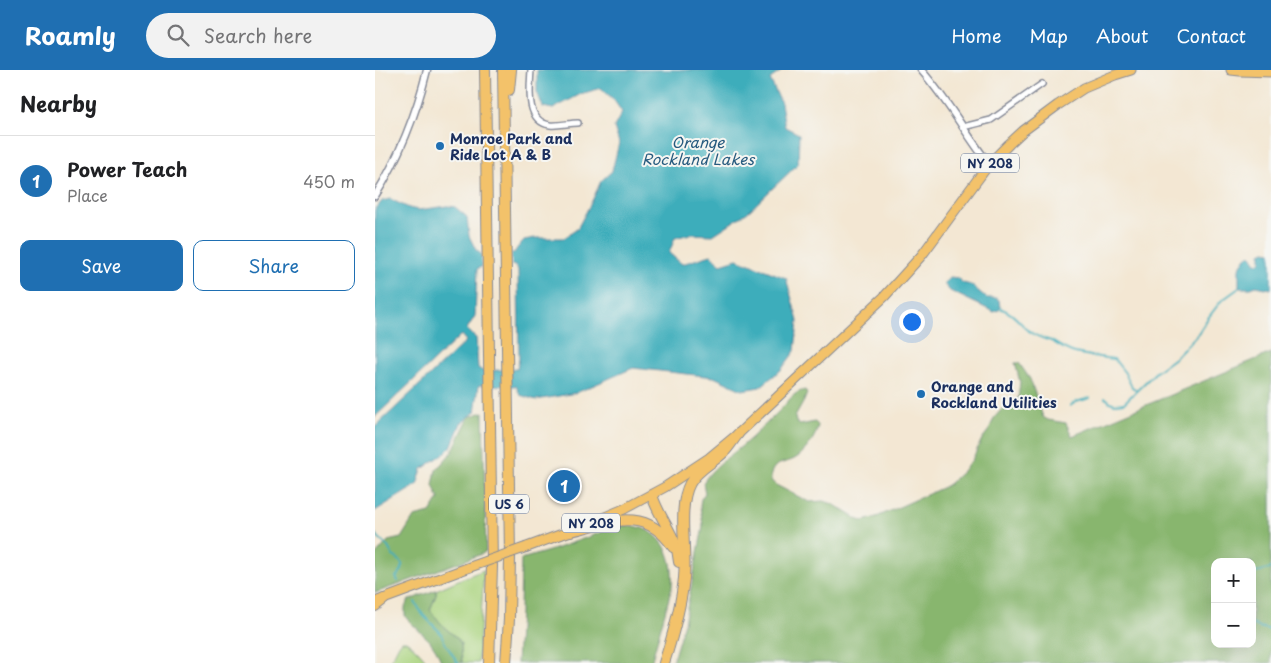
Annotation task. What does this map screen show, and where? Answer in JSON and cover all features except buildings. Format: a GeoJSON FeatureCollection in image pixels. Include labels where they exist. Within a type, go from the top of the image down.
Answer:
{"type":"FeatureCollection","features":[{"type":"Feature","properties":{"kind":"highway","name":"US 6"},"geometry":{"type":"LineString","coordinates":[[485,70],[492,566],[489,662]]}},
{"type":"Feature","properties":{"kind":"highway","name":"US 6"},"geometry":{"type":"LineString","coordinates":[[503,70],[510,577],[507,663]]}},
{"type":"Feature","properties":{"kind":"highway"},"geometry":{"type":"LineString","coordinates":[[504,151],[511,70]]}},
{"type":"Feature","properties":{"kind":"highway"},"geometry":{"type":"LineString","coordinates":[[659,663],[676,601],[682,560],[685,497],[688,487],[697,473],[723,453],[738,434]]}},
{"type":"Feature","properties":{"kind":"highway"},"geometry":{"type":"LineString","coordinates":[[652,495],[674,539],[682,560],[684,578],[664,663]]}},
{"type":"Feature","properties":{"kind":"highway"},"geometry":{"type":"LineString","coordinates":[[571,531],[617,520],[640,522],[655,528],[682,560]]}},
{"type":"Feature","properties":{"kind":"main road","name":"NY 208"},"geometry":{"type":"LineString","coordinates":[[378,602],[614,514],[652,495],[709,458],[738,434],[884,297],[922,255],[989,164],[1023,131],[1058,105],[1093,84],[1131,70]]}},
{"type":"Feature","properties":{"kind":"main road"},"geometry":{"type":"LineString","coordinates":[[1231,70],[1240,72],[1271,72]]}},
{"type":"Feature","properties":{"kind":"street"},"geometry":{"type":"LineString","coordinates":[[375,196],[391,168],[404,138],[427,70]]}},
{"type":"Feature","properties":{"kind":"street"},"geometry":{"type":"LineString","coordinates":[[531,70],[530,100],[532,110],[537,118],[550,125],[578,123]]}},
{"type":"Feature","properties":{"kind":"street"},"geometry":{"type":"LineString","coordinates":[[921,70],[945,99],[989,164]]}},
{"type":"Feature","properties":{"kind":"street"},"geometry":{"type":"LineString","coordinates":[[963,127],[988,122],[1043,84]]}},
{"type":"Feature","properties":{"kind":"green space"},"geometry":{"type":"Polygon","coordinates":[[[1271,353],[1271,663],[672,663],[684,623],[702,532],[703,525],[700,507],[701,499],[705,493],[703,483],[716,467],[752,438],[797,393],[805,390],[807,393],[795,417],[796,422],[800,425],[815,422],[818,425],[816,433],[799,456],[774,467],[771,475],[772,481],[776,485],[809,502],[824,501],[833,504],[859,520],[864,521],[944,487],[963,471],[972,460],[994,418],[1002,409],[1018,400],[1020,382],[1015,363],[1019,363],[1030,379],[1043,417],[1048,420],[1066,423],[1072,436],[1271,353]]]}},
{"type":"Feature","properties":{"kind":"green space"},"geometry":{"type":"Polygon","coordinates":[[[483,412],[486,551],[375,593],[375,556],[388,541],[401,538],[414,517],[430,513],[439,499],[433,485],[436,470],[452,452],[469,417],[483,412]]]}},
{"type":"Feature","properties":{"kind":"green space"},"geometry":{"type":"Polygon","coordinates":[[[622,525],[635,526],[655,535],[668,552],[671,563],[672,587],[651,663],[517,663],[521,559],[622,525]]]}},
{"type":"Feature","properties":{"kind":"green space"},"geometry":{"type":"Polygon","coordinates":[[[484,570],[478,663],[462,663],[461,644],[430,610],[436,590],[484,570]]]}},
{"type":"Feature","properties":{"kind":"green space"},"geometry":{"type":"Polygon","coordinates":[[[436,590],[430,610],[461,644],[462,663],[442,663],[430,641],[405,615],[405,607],[409,600],[436,590]]]}},
{"type":"Feature","properties":{"kind":"green space"},"geometry":{"type":"Polygon","coordinates":[[[402,641],[406,641],[412,646],[428,663],[384,663],[393,657],[402,641]]]}},
{"type":"Feature","properties":{"kind":"water","name":"Orange Rockland Lakes"},"geometry":{"type":"Polygon","coordinates":[[[537,70],[783,70],[770,79],[781,103],[785,127],[799,134],[798,164],[748,212],[713,235],[690,234],[675,238],[669,253],[682,264],[711,255],[721,264],[737,259],[786,278],[798,321],[795,351],[781,370],[760,387],[742,390],[714,377],[633,368],[576,393],[536,400],[520,395],[516,386],[479,385],[475,412],[461,423],[451,447],[422,469],[417,485],[375,511],[375,427],[466,341],[461,335],[375,417],[375,210],[382,201],[390,199],[418,210],[448,206],[455,207],[467,217],[469,236],[476,250],[481,254],[514,253],[524,240],[564,238],[577,229],[601,181],[612,171],[619,143],[614,127],[622,112],[613,99],[601,88],[581,94],[553,109],[543,107],[537,92],[537,70]],[[497,265],[477,269],[475,316],[467,329],[476,338],[478,368],[483,371],[517,369],[519,359],[518,269],[513,265],[497,265]]]}},
{"type":"Feature","properties":{"kind":"water"},"geometry":{"type":"Polygon","coordinates":[[[1265,251],[1271,252],[1271,289],[1256,286],[1239,288],[1239,268],[1248,255],[1253,256],[1255,263],[1258,263],[1261,261],[1261,253],[1265,251]]]}},
{"type":"Feature","properties":{"kind":"water"},"geometry":{"type":"Polygon","coordinates":[[[950,277],[958,278],[963,283],[971,285],[987,298],[999,300],[999,310],[994,312],[950,291],[944,284],[950,277]]]}},
{"type":"Feature","properties":{"kind":"pier"},"geometry":{"type":"Polygon","coordinates":[[[491,251],[491,253],[511,251],[511,268],[482,269],[482,252],[491,251]]]}},
{"type":"Feature","properties":{"kind":"waterway"},"geometry":{"type":"LineString","coordinates":[[1105,398],[1115,404],[1124,403],[1157,371],[1176,357],[1197,335],[1221,301],[1239,288]]}},
{"type":"Feature","properties":{"kind":"waterway"},"geometry":{"type":"LineString","coordinates":[[1000,308],[1014,316],[1033,334],[1069,351],[1114,359],[1125,373],[1132,387],[1136,390]]}},
{"type":"Feature","properties":{"kind":"waterway"},"geometry":{"type":"LineString","coordinates":[[1070,406],[1090,398]]}},
{"type":"Feature","properties":{"kind":"waterway"},"geometry":{"type":"LineString","coordinates":[[375,534],[402,564],[402,570],[396,577],[398,581]]}},
{"type":"Feature","properties":{"kind":"waterway"},"geometry":{"type":"LineString","coordinates":[[1256,573],[1271,568]]}},
{"type":"Feature","properties":{"kind":"waterway"},"geometry":{"type":"LineString","coordinates":[[415,602],[423,615],[441,633],[458,663]]}},
{"type":"Feature","properties":{"kind":"waterway"},"geometry":{"type":"LineString","coordinates":[[1256,626],[1271,630]]}},
{"type":"Feature","properties":{"kind":"place","name":"Monroe Park and Ride Lot A & B"},"geometry":{"type":"Point","coordinates":[440,146]}},
{"type":"Feature","properties":{"kind":"place","name":"Orange and Rockland Utilities"},"geometry":{"type":"Point","coordinates":[921,394]}},
{"type":"Feature","properties":{"kind":"place","name":"Power Teach"},"geometry":{"type":"Point","coordinates":[564,486]}}]}
